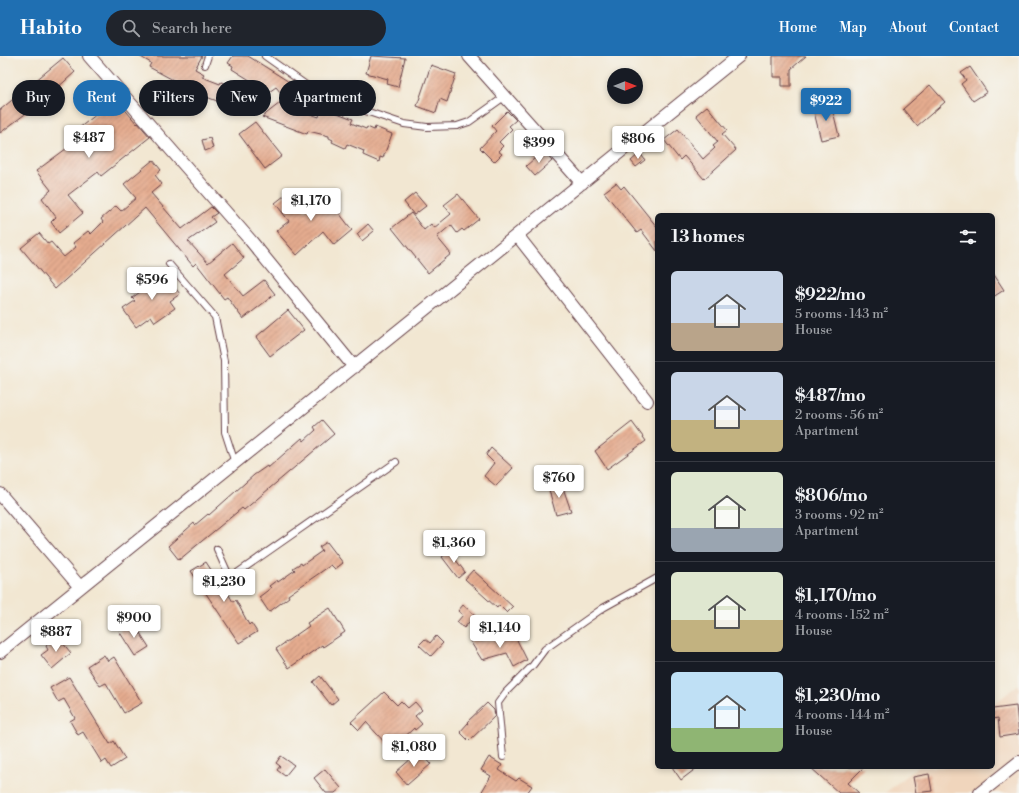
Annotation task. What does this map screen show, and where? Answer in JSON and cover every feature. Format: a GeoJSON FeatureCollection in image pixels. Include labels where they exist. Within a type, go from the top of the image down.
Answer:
{"type":"FeatureCollection","features":[{"type":"Feature","properties":{"kind":"street"},"geometry":{"type":"LineString","coordinates":[[89,56],[251,241],[354,367]]}},
{"type":"Feature","properties":{"kind":"street"},"geometry":{"type":"LineString","coordinates":[[469,56],[582,183]]}},
{"type":"Feature","properties":{"kind":"street"},"geometry":{"type":"LineString","coordinates":[[0,652],[739,56]]}},
{"type":"Feature","properties":{"kind":"street"},"geometry":{"type":"LineString","coordinates":[[517,235],[647,401]]}},
{"type":"Feature","properties":{"kind":"street"},"geometry":{"type":"LineString","coordinates":[[0,494],[80,587]]}},
{"type":"Feature","properties":{"kind":"street"},"geometry":{"type":"LineString","coordinates":[[980,793],[1019,762]]}},
{"type":"Feature","properties":{"kind":"lane"},"geometry":{"type":"LineString","coordinates":[[205,65],[208,56]]}},
{"type":"Feature","properties":{"kind":"lane"},"geometry":{"type":"LineString","coordinates":[[266,56],[316,92],[339,102],[404,124],[427,127],[457,126],[469,122],[504,97]]}},
{"type":"Feature","properties":{"kind":"lane"},"geometry":{"type":"LineString","coordinates":[[169,264],[215,316],[224,361],[225,432],[235,463]]}},
{"type":"Feature","properties":{"kind":"lane"},"geometry":{"type":"LineString","coordinates":[[217,549],[230,578],[396,462]]}},
{"type":"Feature","properties":{"kind":"lane"},"geometry":{"type":"LineString","coordinates":[[503,757],[498,703],[506,692],[533,665],[545,649],[602,608],[655,579]]}},
{"type":"Feature","properties":{"kind":"shaded area"},"geometry":{"type":"Polygon","coordinates":[[[1019,684],[1019,793],[885,793],[915,769],[995,769],[995,703],[1019,684]]]}},
{"type":"Feature","properties":{"kind":"building"},"geometry":{"type":"Polygon","coordinates":[[[139,56],[202,56],[195,69],[204,74],[202,77],[216,82],[216,101],[208,98],[208,80],[173,80],[149,67],[151,63],[139,56]]]}},
{"type":"Feature","properties":{"kind":"building"},"geometry":{"type":"Polygon","coordinates":[[[233,56],[248,56],[286,80],[279,80],[279,91],[276,87],[271,91],[271,80],[250,80],[232,69],[233,66],[228,63],[233,56]]]}},
{"type":"Feature","properties":{"kind":"building"},"geometry":{"type":"Polygon","coordinates":[[[371,56],[405,58],[398,87],[387,84],[388,79],[366,73],[371,56]]]}},
{"type":"Feature","properties":{"kind":"building"},"geometry":{"type":"Polygon","coordinates":[[[773,56],[806,56],[791,69],[791,86],[782,86],[782,77],[773,77],[773,56]]]}},
{"type":"Feature","properties":{"kind":"building"},"geometry":{"type":"Polygon","coordinates":[[[63,58],[75,72],[65,81],[36,80],[63,58]]]}},
{"type":"Feature","properties":{"kind":"building"},"geometry":{"type":"Polygon","coordinates":[[[431,65],[456,74],[447,102],[440,99],[436,113],[417,106],[431,65]]]}},
{"type":"Feature","properties":{"kind":"building"},"geometry":{"type":"Polygon","coordinates":[[[970,67],[987,92],[973,101],[961,84],[966,80],[961,73],[970,67]]]}},
{"type":"Feature","properties":{"kind":"building"},"geometry":{"type":"Polygon","coordinates":[[[930,85],[945,102],[917,126],[903,109],[930,85]]]}},
{"type":"Feature","properties":{"kind":"building"},"geometry":{"type":"Polygon","coordinates":[[[12,100],[12,116],[22,116],[0,133],[0,110],[12,100]]]}},
{"type":"Feature","properties":{"kind":"building"},"geometry":{"type":"Polygon","coordinates":[[[831,103],[839,136],[821,140],[813,108],[831,103]]]}},
{"type":"Feature","properties":{"kind":"building"},"geometry":{"type":"Polygon","coordinates":[[[279,104],[279,116],[345,116],[353,119],[351,123],[366,129],[367,127],[374,130],[375,127],[392,134],[383,158],[380,157],[379,162],[363,155],[364,151],[347,144],[345,148],[332,142],[333,140],[329,138],[329,136],[308,131],[307,134],[262,117],[271,116],[271,110],[279,104]]]}},
{"type":"Feature","properties":{"kind":"building"},"geometry":{"type":"Polygon","coordinates":[[[707,106],[727,130],[722,134],[736,150],[704,179],[684,156],[680,160],[664,140],[678,129],[703,159],[715,148],[713,146],[718,142],[696,115],[707,106]]]}},
{"type":"Feature","properties":{"kind":"building"},"geometry":{"type":"Polygon","coordinates":[[[507,111],[516,120],[509,126],[512,129],[499,142],[503,146],[498,151],[502,154],[494,162],[480,148],[496,131],[492,126],[507,111]]]}},
{"type":"Feature","properties":{"kind":"building"},"geometry":{"type":"Polygon","coordinates":[[[94,116],[130,116],[150,137],[101,176],[98,172],[68,195],[83,213],[59,233],[51,222],[56,217],[42,198],[51,190],[36,171],[74,143],[69,136],[94,116]]]}},
{"type":"Feature","properties":{"kind":"building"},"geometry":{"type":"Polygon","coordinates":[[[255,122],[282,156],[265,169],[239,134],[255,122]]]}},
{"type":"Feature","properties":{"kind":"building"},"geometry":{"type":"Polygon","coordinates":[[[210,138],[213,148],[205,151],[202,140],[210,138]]]}},
{"type":"Feature","properties":{"kind":"building"},"geometry":{"type":"Polygon","coordinates":[[[543,151],[552,161],[535,176],[526,166],[543,151]]]}},
{"type":"Feature","properties":{"kind":"building"},"geometry":{"type":"Polygon","coordinates":[[[640,153],[645,160],[636,167],[631,161],[640,153]]]}},
{"type":"Feature","properties":{"kind":"building"},"geometry":{"type":"Polygon","coordinates":[[[153,160],[161,170],[155,175],[162,184],[151,193],[182,229],[211,207],[217,213],[211,217],[215,222],[188,241],[208,263],[232,243],[244,258],[225,274],[243,296],[264,280],[275,294],[243,319],[227,297],[224,299],[196,263],[193,266],[145,208],[55,289],[21,248],[39,233],[48,244],[51,242],[64,257],[76,247],[73,243],[88,231],[91,234],[103,222],[101,219],[116,206],[121,211],[136,198],[124,184],[153,160]]]}},
{"type":"Feature","properties":{"kind":"building"},"geometry":{"type":"Polygon","coordinates":[[[616,183],[621,189],[624,186],[655,225],[655,248],[641,230],[637,233],[604,192],[616,183]]]}},
{"type":"Feature","properties":{"kind":"building"},"geometry":{"type":"Polygon","coordinates":[[[289,192],[305,211],[329,192],[337,202],[333,205],[352,230],[334,245],[323,231],[297,255],[276,231],[289,221],[275,203],[289,192]]]}},
{"type":"Feature","properties":{"kind":"building"},"geometry":{"type":"Polygon","coordinates":[[[415,193],[426,206],[414,215],[404,202],[415,193]]]}},
{"type":"Feature","properties":{"kind":"building"},"geometry":{"type":"Polygon","coordinates":[[[458,194],[479,219],[464,231],[462,229],[457,233],[451,225],[437,237],[451,254],[428,273],[392,228],[411,213],[424,230],[431,224],[434,228],[451,214],[444,205],[458,194]]]}},
{"type":"Feature","properties":{"kind":"building"},"geometry":{"type":"Polygon","coordinates":[[[368,224],[374,231],[362,241],[357,234],[368,224]]]}},
{"type":"Feature","properties":{"kind":"building"},"geometry":{"type":"Polygon","coordinates":[[[166,276],[180,294],[170,301],[175,308],[155,322],[151,316],[136,327],[123,309],[135,301],[132,298],[140,292],[135,284],[145,277],[152,286],[166,276]]]}},
{"type":"Feature","properties":{"kind":"building"},"geometry":{"type":"Polygon","coordinates":[[[995,276],[1004,290],[995,296],[995,276]]]}},
{"type":"Feature","properties":{"kind":"building"},"geometry":{"type":"Polygon","coordinates":[[[288,310],[304,330],[270,356],[256,337],[288,310]]]}},
{"type":"Feature","properties":{"kind":"building"},"geometry":{"type":"Polygon","coordinates":[[[322,420],[334,434],[244,510],[242,508],[179,560],[168,546],[194,523],[195,525],[208,514],[209,515],[254,475],[267,466],[268,468],[302,438],[304,441],[316,430],[314,427],[322,420]]]}},
{"type":"Feature","properties":{"kind":"building"},"geometry":{"type":"Polygon","coordinates":[[[632,422],[646,441],[607,469],[595,451],[632,422]]]}},
{"type":"Feature","properties":{"kind":"building"},"geometry":{"type":"Polygon","coordinates":[[[491,448],[513,468],[496,486],[484,476],[494,463],[486,455],[491,448]]]}},
{"type":"Feature","properties":{"kind":"building"},"geometry":{"type":"Polygon","coordinates":[[[561,482],[571,511],[556,515],[548,486],[561,482]]]}},
{"type":"Feature","properties":{"kind":"building"},"geometry":{"type":"Polygon","coordinates":[[[327,542],[343,563],[335,569],[331,565],[288,595],[289,597],[269,612],[259,597],[271,588],[269,586],[277,580],[278,582],[295,570],[293,568],[301,563],[302,565],[322,551],[319,547],[327,542]]]}},
{"type":"Feature","properties":{"kind":"building"},"geometry":{"type":"Polygon","coordinates":[[[449,551],[465,572],[458,578],[442,557],[449,551]]]}},
{"type":"Feature","properties":{"kind":"building"},"geometry":{"type":"Polygon","coordinates":[[[206,562],[215,576],[217,574],[233,602],[236,600],[249,625],[251,623],[257,632],[239,643],[191,571],[206,562]]]}},
{"type":"Feature","properties":{"kind":"building"},"geometry":{"type":"Polygon","coordinates":[[[473,570],[513,607],[507,613],[499,605],[497,608],[465,579],[473,570]]]}},
{"type":"Feature","properties":{"kind":"building"},"geometry":{"type":"Polygon","coordinates":[[[463,605],[475,615],[464,628],[457,622],[463,615],[458,611],[463,605]]]}},
{"type":"Feature","properties":{"kind":"building"},"geometry":{"type":"Polygon","coordinates":[[[330,608],[345,632],[323,647],[322,645],[289,668],[276,649],[309,626],[307,623],[330,608]]]}},
{"type":"Feature","properties":{"kind":"building"},"geometry":{"type":"Polygon","coordinates":[[[133,622],[149,647],[135,656],[119,631],[133,622]]]}},
{"type":"Feature","properties":{"kind":"building"},"geometry":{"type":"Polygon","coordinates":[[[57,636],[71,653],[52,669],[41,655],[48,650],[46,646],[57,636]]]}},
{"type":"Feature","properties":{"kind":"building"},"geometry":{"type":"Polygon","coordinates":[[[436,636],[443,643],[431,656],[419,645],[425,639],[430,643],[436,636]]]}},
{"type":"Feature","properties":{"kind":"building"},"geometry":{"type":"Polygon","coordinates":[[[478,636],[481,641],[500,639],[500,643],[515,636],[527,660],[514,667],[507,653],[482,660],[470,641],[478,636]]]}},
{"type":"Feature","properties":{"kind":"building"},"geometry":{"type":"Polygon","coordinates":[[[104,655],[108,661],[114,657],[142,703],[124,713],[106,683],[100,686],[87,666],[104,655]]]}},
{"type":"Feature","properties":{"kind":"building"},"geometry":{"type":"Polygon","coordinates":[[[320,676],[338,699],[331,705],[313,682],[320,676]]]}},
{"type":"Feature","properties":{"kind":"building"},"geometry":{"type":"Polygon","coordinates":[[[69,677],[110,744],[114,741],[125,759],[111,768],[106,760],[102,763],[83,732],[78,735],[70,721],[75,718],[64,699],[58,702],[50,688],[69,677]]]}},
{"type":"Feature","properties":{"kind":"building"},"geometry":{"type":"Polygon","coordinates":[[[384,692],[397,705],[401,701],[408,708],[415,702],[422,710],[415,716],[422,724],[415,730],[414,728],[397,744],[393,740],[387,745],[366,722],[359,730],[351,722],[384,692]]]}},
{"type":"Feature","properties":{"kind":"building"},"geometry":{"type":"Polygon","coordinates":[[[487,703],[494,710],[495,716],[469,741],[460,732],[468,723],[467,722],[487,703]]]}},
{"type":"Feature","properties":{"kind":"building"},"geometry":{"type":"Polygon","coordinates":[[[1016,706],[1019,734],[1000,737],[998,718],[995,719],[995,709],[1016,706]]]}},
{"type":"Feature","properties":{"kind":"building"},"geometry":{"type":"Polygon","coordinates":[[[420,751],[431,764],[407,785],[396,772],[420,751]]]}},
{"type":"Feature","properties":{"kind":"building"},"geometry":{"type":"Polygon","coordinates":[[[281,756],[294,765],[285,776],[277,770],[280,766],[276,763],[281,756]]]}},
{"type":"Feature","properties":{"kind":"building"},"geometry":{"type":"Polygon","coordinates":[[[489,757],[502,765],[499,770],[516,781],[519,778],[532,786],[527,793],[481,793],[491,776],[481,770],[489,757]]]}},
{"type":"Feature","properties":{"kind":"building"},"geometry":{"type":"Polygon","coordinates":[[[325,769],[341,788],[335,793],[326,793],[314,778],[325,769]]]}},
{"type":"Feature","properties":{"kind":"building"},"geometry":{"type":"Polygon","coordinates":[[[673,769],[695,769],[681,780],[673,769]]]}},
{"type":"Feature","properties":{"kind":"building"},"geometry":{"type":"Polygon","coordinates":[[[812,769],[862,769],[848,783],[859,793],[839,793],[812,769]]]}},
{"type":"Feature","properties":{"kind":"building"},"geometry":{"type":"Polygon","coordinates":[[[929,774],[932,791],[916,793],[913,777],[929,774]]]}}]}
